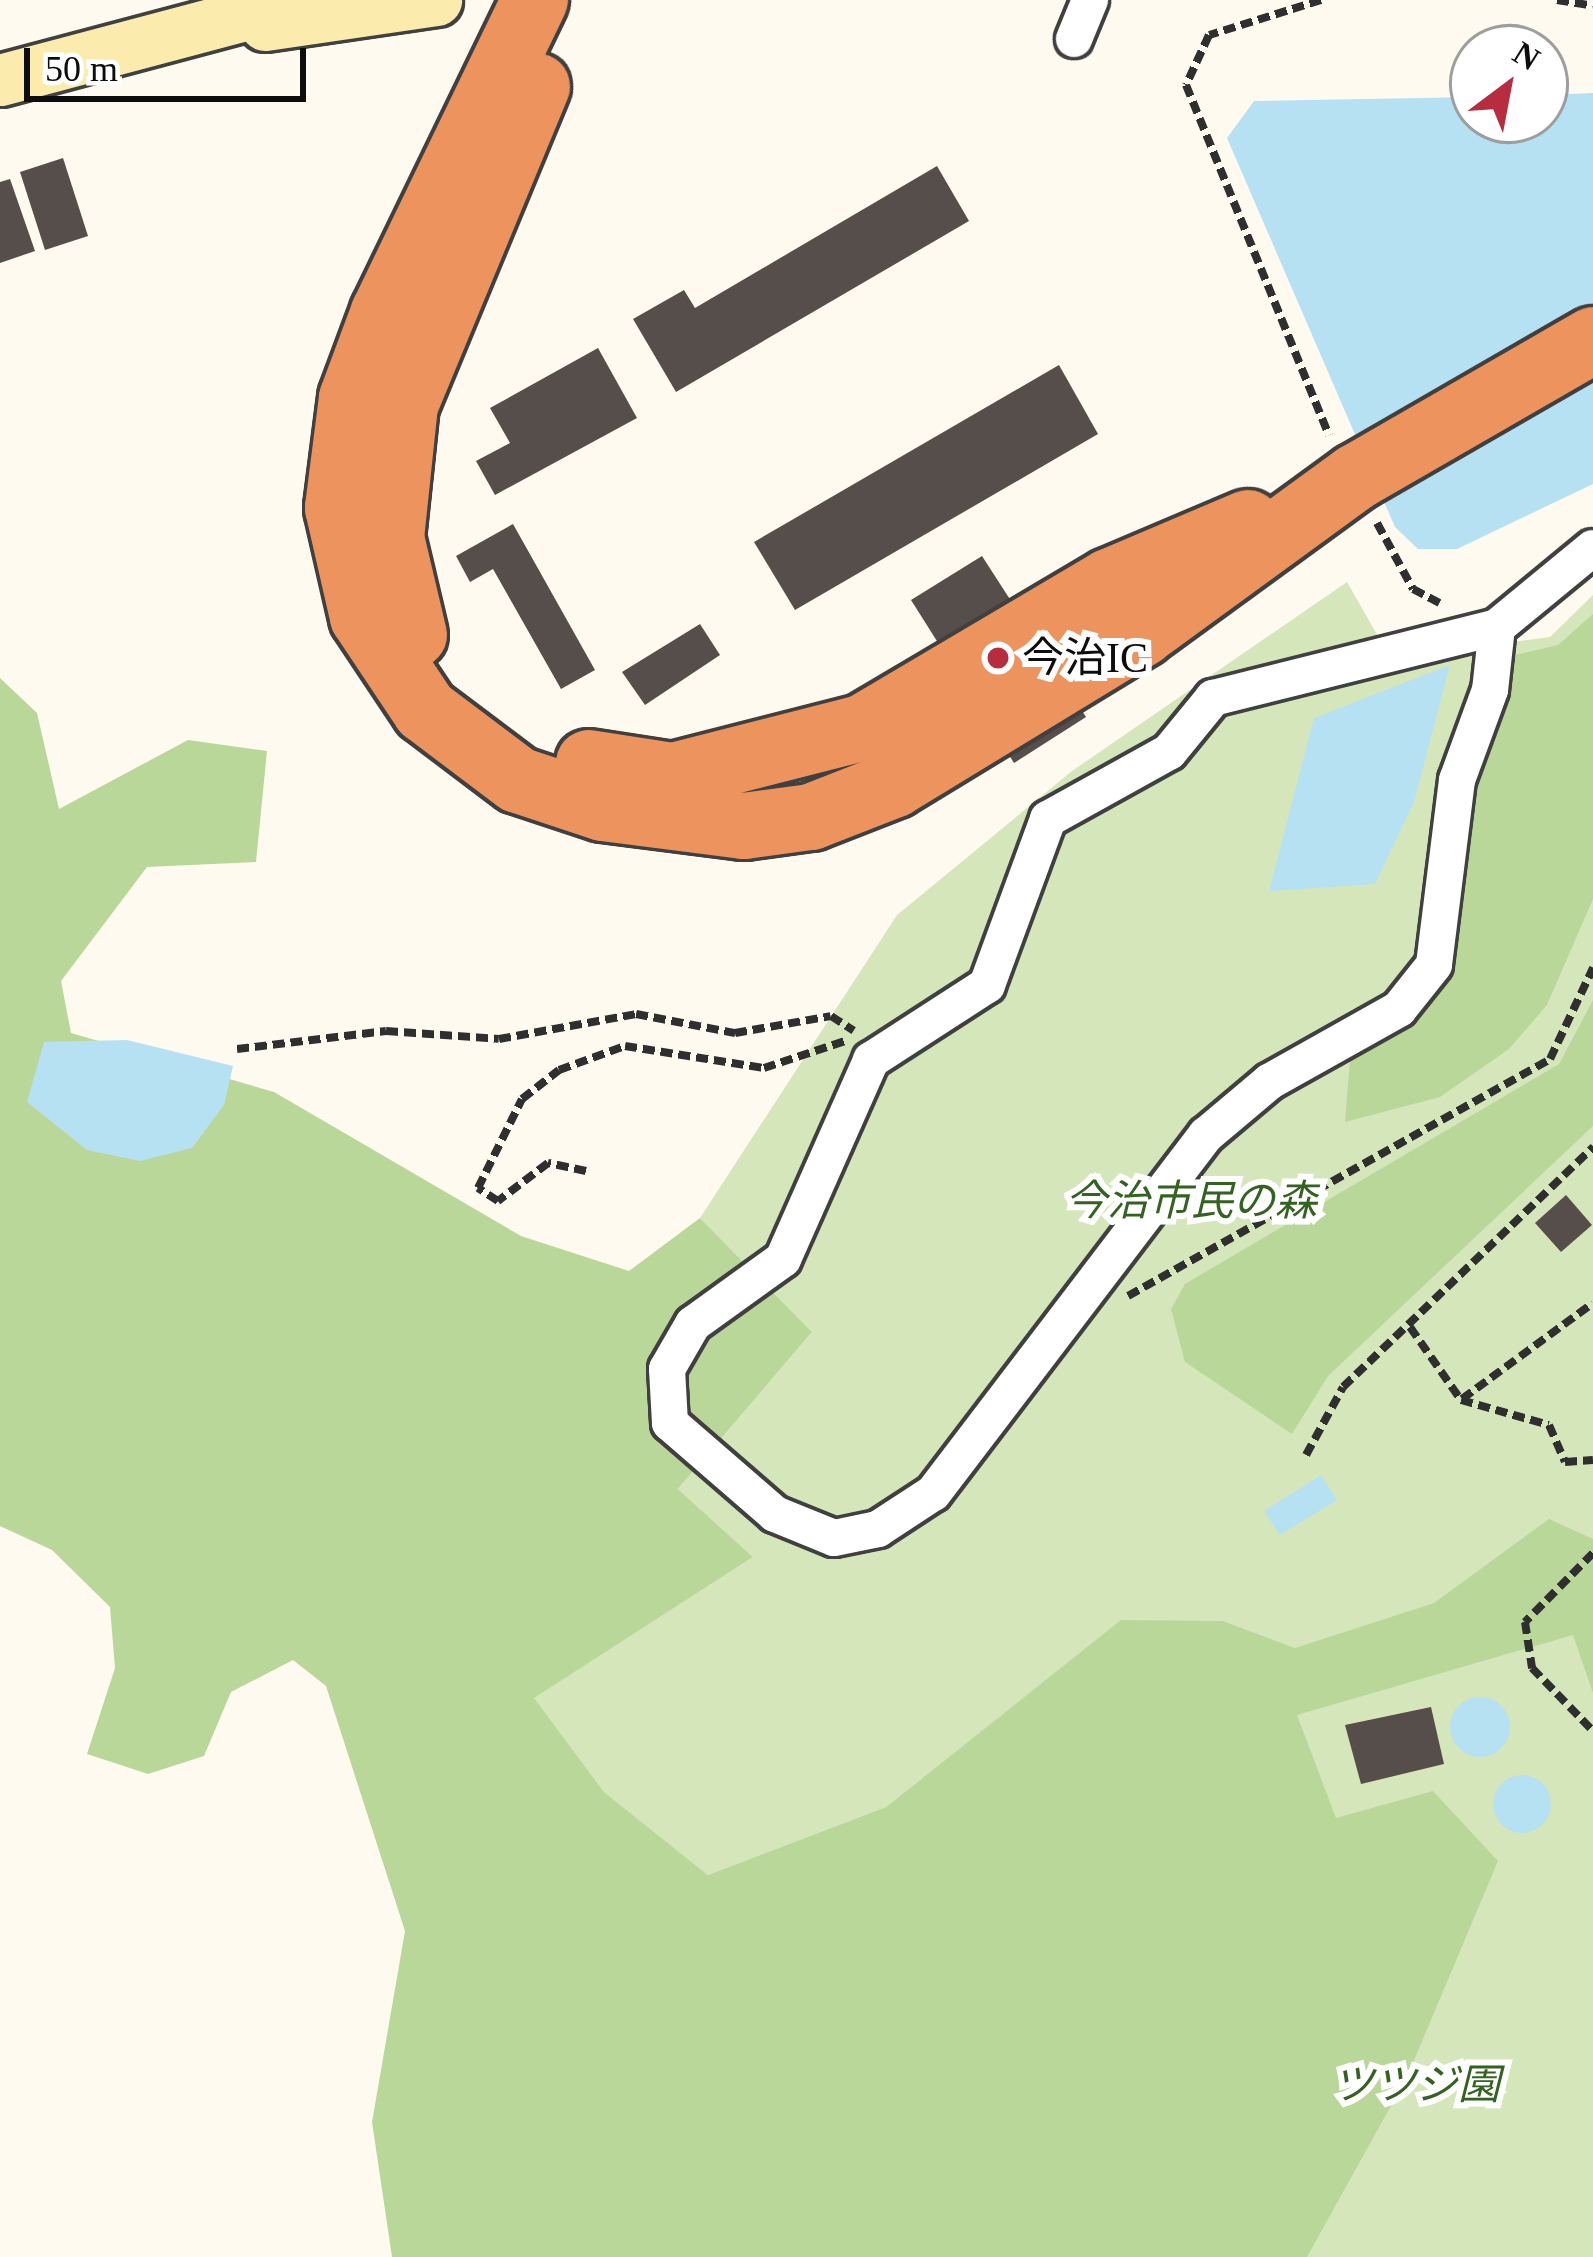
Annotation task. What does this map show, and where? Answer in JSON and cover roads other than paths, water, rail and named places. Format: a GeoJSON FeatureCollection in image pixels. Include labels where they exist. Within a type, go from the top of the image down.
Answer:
{"type":"FeatureCollection","features":[{"type":"Feature","properties":{"kind":"highway"},"geometry":{"type":"LineString","coordinates":[[535,0],[384,312],[339,463],[344,552],[388,665],[464,748],[518,780],[674,822],[812,817],[895,784],[1142,633],[1354,478],[1593,340]]}},
{"type":"Feature","properties":{"kind":"highway"},"geometry":{"type":"LineString","coordinates":[[579,0],[430,327],[391,475],[397,597],[418,644],[484,715],[532,746],[674,776],[784,754],[862,728],[1109,582],[1354,478]]}},
{"type":"Feature","properties":{"kind":"street"},"geometry":{"type":"LineString","coordinates":[[0,80],[301,0]]}},
{"type":"Feature","properties":{"kind":"street"},"geometry":{"type":"LineString","coordinates":[[187,34],[436,0]]}},
{"type":"Feature","properties":{"kind":"street"},"geometry":{"type":"LineString","coordinates":[[1074,39],[1090,0]]}},
{"type":"Feature","properties":{"kind":"street"},"geometry":{"type":"LineString","coordinates":[[1497,627],[1490,690],[1457,780],[1434,965],[1399,1009],[1269,1082],[1206,1135],[933,1492],[878,1529],[833,1538],[775,1514],[670,1423],[668,1369],[693,1324],[783,1259],[878,1056],[987,985],[1048,819],[1169,752],[1213,698],[1497,627],[1593,548]]}},
{"type":"Feature","properties":{"kind":"water"},"geometry":{"type":"Polygon","coordinates":[[[1593,93],[1593,484],[1457,549],[1418,549],[1395,527],[1227,138],[1254,101],[1449,97],[1449,144],[1569,144],[1569,94],[1593,93]]]}},
{"type":"Feature","properties":{"kind":"water"},"geometry":{"type":"Polygon","coordinates":[[[1450,665],[1414,802],[1375,884],[1269,891],[1314,718],[1450,665]]]}},
{"type":"Feature","properties":{"kind":"water"},"geometry":{"type":"Polygon","coordinates":[[[127,1040],[233,1066],[224,1105],[192,1148],[140,1161],[87,1150],[27,1102],[44,1042],[127,1040]]]}},
{"type":"Feature","properties":{"kind":"water"},"geometry":{"type":"Polygon","coordinates":[[[1321,1475],[1337,1500],[1280,1535],[1264,1511],[1321,1475]]]}},
{"type":"Feature","properties":{"kind":"water"},"geometry":{"type":"Polygon","coordinates":[[[1480,1697],[1501,1706],[1510,1727],[1501,1748],[1480,1757],[1459,1748],[1450,1727],[1459,1706],[1480,1697]]]}},
{"type":"Feature","properties":{"kind":"water"},"geometry":{"type":"Polygon","coordinates":[[[1522,1775],[1542,1784],[1551,1804],[1542,1824],[1522,1833],[1502,1824],[1493,1804],[1502,1784],[1522,1775]]]}},
{"type":"Feature","properties":{"kind":"place","name":"今治IC"},"geometry":{"type":"Point","coordinates":[998,658]}},
{"type":"Feature","properties":{"kind":"park label","name":"今治市民の森"},"geometry":{"type":"Point","coordinates":[1191,1201]}},
{"type":"Feature","properties":{"kind":"park label","name":"ツツジ園"},"geometry":{"type":"Point","coordinates":[1416,2085]}}]}
